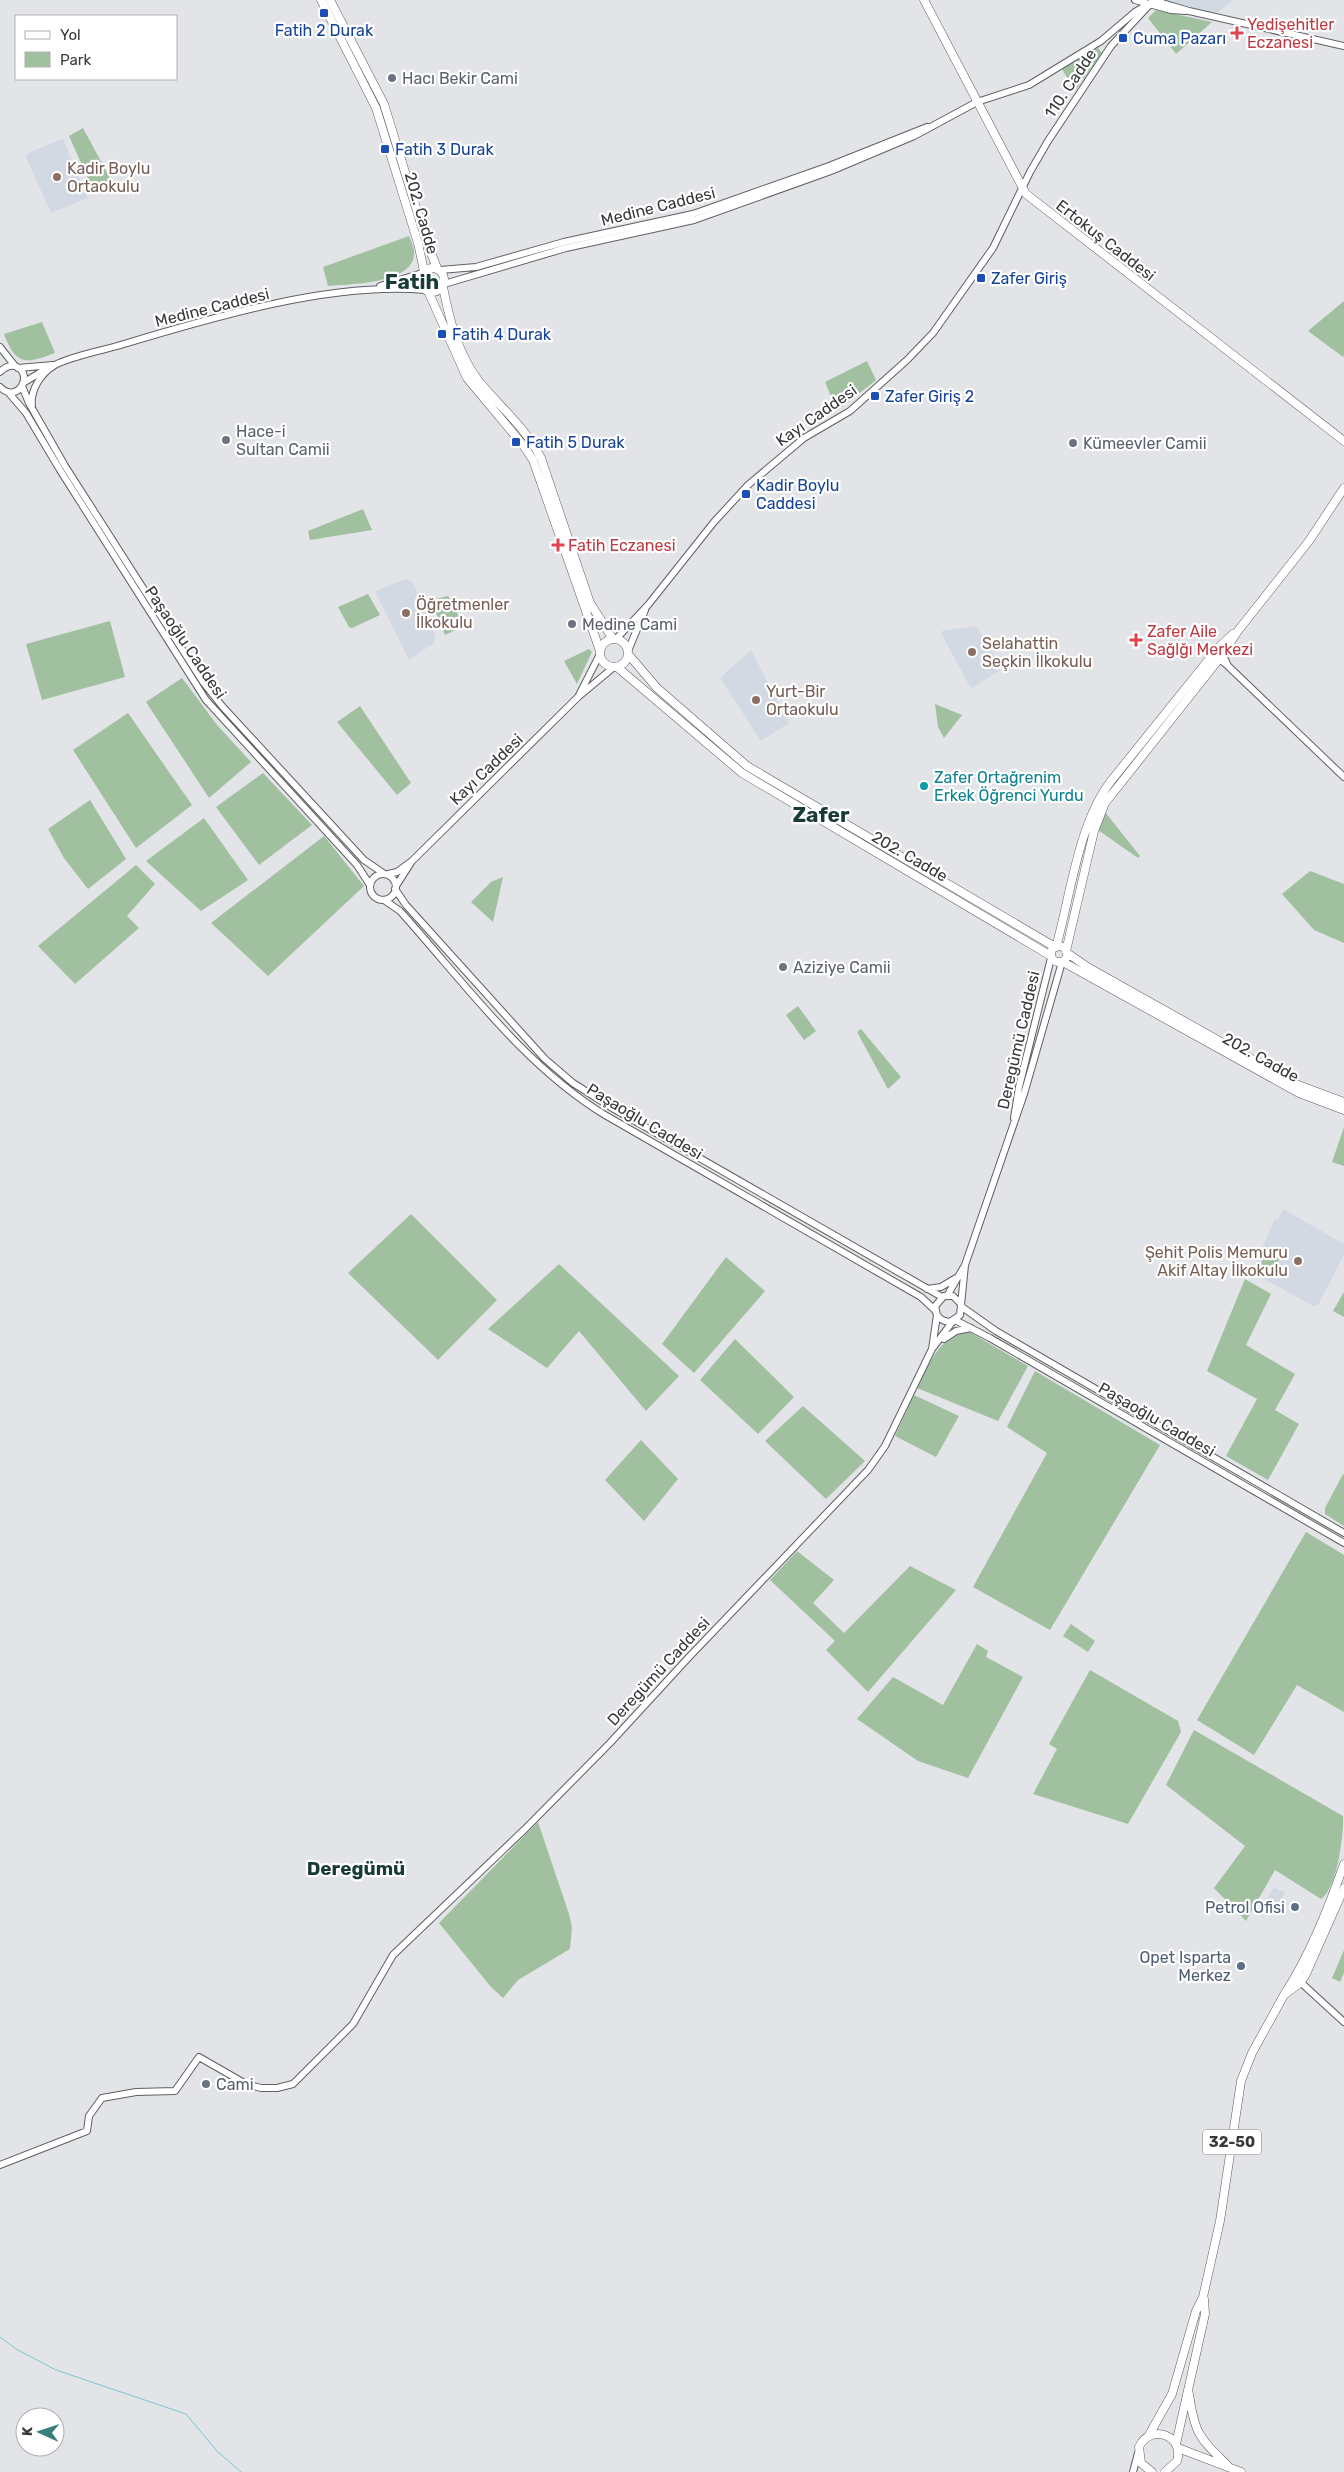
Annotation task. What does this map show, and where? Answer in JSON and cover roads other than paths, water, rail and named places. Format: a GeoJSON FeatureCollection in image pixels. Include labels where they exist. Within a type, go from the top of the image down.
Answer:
{"type":"FeatureCollection","features":[{"type":"Feature","properties":{"kind":"main road","name":"202. Cadde"},"geometry":{"type":"LineString","coordinates":[[321,0],[376,108],[416,237],[423,272]]}},
{"type":"Feature","properties":{"kind":"main road","name":"202. Cadde"},"geometry":{"type":"LineString","coordinates":[[330,0],[384,104],[426,240],[439,269]]}},
{"type":"Feature","properties":{"kind":"main road","name":"Ertokuş Caddesi"},"geometry":{"type":"LineString","coordinates":[[924,0],[1022,190],[1036,203],[1344,441]]}},
{"type":"Feature","properties":{"kind":"main road"},"geometry":{"type":"LineString","coordinates":[[429,268],[439,269],[444,275],[443,285],[455,333],[472,371],[530,440],[541,458],[590,603],[614,639],[624,643],[628,652],[624,662],[616,667],[603,662],[533,460],[523,445],[467,378],[420,281],[423,272],[429,268]]}},
{"type":"Feature","properties":{"kind":"main road"},"geometry":{"type":"LineString","coordinates":[[426,290],[435,292],[443,285]]}},
{"type":"Feature","properties":{"kind":"main road"},"geometry":{"type":"LineString","coordinates":[[1218,654],[1105,802],[1094,832],[1067,952],[1062,962],[1057,962],[1051,957],[1096,802],[1111,780],[1218,654],[1237,632],[1304,547],[1344,488]]}},
{"type":"Feature","properties":{"kind":"main road"},"geometry":{"type":"LineString","coordinates":[[600,652],[604,643],[614,639]]}},
{"type":"Feature","properties":{"kind":"main road","name":"202. Cadde"},"geometry":{"type":"LineString","coordinates":[[628,652],[657,688],[747,766],[1055,947]]}},
{"type":"Feature","properties":{"kind":"main road","name":"202. Cadde"},"geometry":{"type":"LineString","coordinates":[[616,667],[742,774],[1051,957]]}},
{"type":"Feature","properties":{"kind":"main road"},"geometry":{"type":"LineString","coordinates":[[1055,947],[1061,946],[1067,952]]}},
{"type":"Feature","properties":{"kind":"main road","name":"202. Cadde"},"geometry":{"type":"LineString","coordinates":[[1067,952],[1089,968],[1298,1085],[1344,1102]]}},
{"type":"Feature","properties":{"kind":"main road","name":"202. Cadde"},"geometry":{"type":"LineString","coordinates":[[1062,962],[1299,1093],[1344,1110]]}},
{"type":"Feature","properties":{"kind":"main road","name":"32-50"},"geometry":{"type":"LineString","coordinates":[[1298,1980],[1344,1864]]}},
{"type":"Feature","properties":{"kind":"main road","name":"32-50"},"geometry":{"type":"LineString","coordinates":[[1149,2435],[1172,2394],[1196,2311],[1203,2297],[1220,2221],[1241,2082],[1252,2053],[1284,1995],[1306,1974],[1344,1888]]}},
{"type":"Feature","properties":{"kind":"main road","name":"32-50"},"geometry":{"type":"LineString","coordinates":[[1177,2446],[1205,2314],[1203,2297]]}},
{"type":"Feature","properties":{"kind":"main road"},"geometry":{"type":"LineString","coordinates":[[1188,2389],[1196,2431],[1203,2442],[1228,2466]]}},
{"type":"Feature","properties":{"kind":"main road"},"geometry":{"type":"LineString","coordinates":[[1152,2472],[1141,2463],[1138,2453],[1141,2442],[1149,2435],[1165,2434],[1177,2446],[1241,2472]]}},
{"type":"Feature","properties":{"kind":"main road"},"geometry":{"type":"LineString","coordinates":[[1168,2472],[1177,2461],[1177,2446]]}},
{"type":"Feature","properties":{"kind":"street"},"geometry":{"type":"LineString","coordinates":[[1135,12],[1134,0],[1152,1],[1344,46]]}},
{"type":"Feature","properties":{"kind":"street","name":"Medine Caddesi"},"geometry":{"type":"LineString","coordinates":[[443,285],[566,248],[694,220],[831,172],[914,136],[977,102],[1022,88],[1038,80],[1110,35],[1135,12],[1152,1]]}},
{"type":"Feature","properties":{"kind":"street","name":"110. Cadde"},"geometry":{"type":"LineString","coordinates":[[1022,190],[1036,159],[1102,60],[1152,1]]}},
{"type":"Feature","properties":{"kind":"street","name":"Medine Caddesi"},"geometry":{"type":"LineString","coordinates":[[439,269],[476,267],[564,242],[693,214],[830,166],[910,132],[933,126]]}},
{"type":"Feature","properties":{"kind":"street","name":"Kayı Caddesi"},"geometry":{"type":"LineString","coordinates":[[614,639],[648,605],[714,522],[748,485],[804,438],[850,411],[919,348],[993,248],[1022,190]]}},
{"type":"Feature","properties":{"kind":"street","name":"Medine Caddesi"},"geometry":{"type":"LineString","coordinates":[[377,288],[423,272]]}},
{"type":"Feature","properties":{"kind":"street","name":"Medine Caddesi"},"geometry":{"type":"LineString","coordinates":[[0,372],[4,367],[55,365],[216,318],[318,296],[377,288],[426,290]]}},
{"type":"Feature","properties":{"kind":"street"},"geometry":{"type":"LineString","coordinates":[[0,347],[16,367]]}},
{"type":"Feature","properties":{"kind":"street","name":"Medine Caddesi"},"geometry":{"type":"LineString","coordinates":[[8,392],[15,392],[23,384],[55,365]]}},
{"type":"Feature","properties":{"kind":"street"},"geometry":{"type":"LineString","coordinates":[[32,410],[31,398],[33,390],[43,376],[55,365]]}},
{"type":"Feature","properties":{"kind":"street","name":"Paşaoğlu Caddesi"},"geometry":{"type":"LineString","coordinates":[[16,367],[22,373],[23,384],[32,410],[65,466],[212,695],[364,860],[385,874]]}},
{"type":"Feature","properties":{"kind":"street","name":"Paşaoğlu Caddesi"},"geometry":{"type":"LineString","coordinates":[[0,386],[8,392],[26,413],[206,700],[357,865],[370,885]]}},
{"type":"Feature","properties":{"kind":"street","name":"Kayı Caddesi"},"geometry":{"type":"LineString","coordinates":[[628,652],[648,605]]}},
{"type":"Feature","properties":{"kind":"street","name":"Kayı Caddesi"},"geometry":{"type":"LineString","coordinates":[[578,697],[600,652]]}},
{"type":"Feature","properties":{"kind":"street"},"geometry":{"type":"LineString","coordinates":[[1218,654],[1228,666],[1344,777]]}},
{"type":"Feature","properties":{"kind":"street","name":"Kayı Caddesi"},"geometry":{"type":"LineString","coordinates":[[385,874],[397,872],[412,861],[578,697],[616,667]]}},
{"type":"Feature","properties":{"kind":"street","name":"Kayı Caddesi"},"geometry":{"type":"LineString","coordinates":[[396,888],[412,861]]}},
{"type":"Feature","properties":{"kind":"street"},"geometry":{"type":"LineString","coordinates":[[385,874],[394,879],[396,888],[392,896],[384,900],[372,895],[370,885],[375,876],[385,874]]}},
{"type":"Feature","properties":{"kind":"street","name":"Paşaoğlu Caddesi"},"geometry":{"type":"LineString","coordinates":[[396,888],[406,905],[533,1047],[573,1083],[614,1109],[924,1288],[944,1296]]}},
{"type":"Feature","properties":{"kind":"street","name":"Paşaoğlu Caddesi"},"geometry":{"type":"LineString","coordinates":[[384,900],[400,911],[525,1052],[568,1090],[605,1115],[921,1297],[936,1313]]}},
{"type":"Feature","properties":{"kind":"street","name":"Deregümü Caddesi"},"geometry":{"type":"LineString","coordinates":[[1012,1129],[1019,1087],[1051,957]]}},
{"type":"Feature","properties":{"kind":"street","name":"Deregümü Caddesi"},"geometry":{"type":"LineString","coordinates":[[961,1306],[965,1265],[1024,1094],[1062,962]]}},
{"type":"Feature","properties":{"kind":"street","name":"Deregümü Caddesi"},"geometry":{"type":"LineString","coordinates":[[944,1296],[965,1265]]}},
{"type":"Feature","properties":{"kind":"street"},"geometry":{"type":"LineString","coordinates":[[924,1288],[941,1287],[957,1277]]}},
{"type":"Feature","properties":{"kind":"street"},"geometry":{"type":"LineString","coordinates":[[944,1296],[957,1298],[961,1306],[960,1315],[954,1321],[945,1322],[936,1313],[938,1301],[944,1296]]}},
{"type":"Feature","properties":{"kind":"street","name":"Paşaoğlu Caddesi"},"geometry":{"type":"LineString","coordinates":[[961,1306],[996,1331],[1344,1533]]}},
{"type":"Feature","properties":{"kind":"street","name":"Deregümü Caddesi"},"geometry":{"type":"LineString","coordinates":[[932,1349],[936,1313]]}},
{"type":"Feature","properties":{"kind":"street","name":"Paşaoğlu Caddesi"},"geometry":{"type":"LineString","coordinates":[[954,1321],[972,1328],[1344,1543]]}},
{"type":"Feature","properties":{"kind":"street","name":"Deregümü Caddesi"},"geometry":{"type":"LineString","coordinates":[[0,2165],[87,2132],[89,2116],[102,2098],[136,2092],[175,2091],[200,2057],[246,2084],[269,2088],[294,2084],[353,2024],[373,1986],[394,1955],[525,1829],[610,1743],[688,1656],[868,1470],[885,1446],[932,1349],[954,1321]]}},
{"type":"Feature","properties":{"kind":"street"},"geometry":{"type":"LineString","coordinates":[[939,1342],[956,1331],[972,1328]]}},
{"type":"Feature","properties":{"kind":"street"},"geometry":{"type":"LineString","coordinates":[[1298,1980],[1344,2022]]}},
{"type":"Feature","properties":{"kind":"street"},"geometry":{"type":"LineString","coordinates":[[1133,2472],[1138,2453]]}},
{"type":"Feature","properties":{"kind":"waterway"},"geometry":{"type":"LineString","coordinates":[[0,2337],[16,2349],[56,2370],[186,2414],[217,2451],[241,2472]]}},
{"type":"Feature","properties":{"kind":"place","name":"Fatih 2 Durak"},"geometry":{"type":"Point","coordinates":[324,13]}},
{"type":"Feature","properties":{"kind":"place","name":"Yedişehitler Eczanesi"},"geometry":{"type":"Point","coordinates":[1237,33]}},
{"type":"Feature","properties":{"kind":"place","name":"Cuma Pazarı"},"geometry":{"type":"Point","coordinates":[1123,38]}},
{"type":"Feature","properties":{"kind":"place","name":"Hacı Bekir Cami"},"geometry":{"type":"Point","coordinates":[392,78]}},
{"type":"Feature","properties":{"kind":"place","name":"Fatih 3 Durak"},"geometry":{"type":"Point","coordinates":[385,149]}},
{"type":"Feature","properties":{"kind":"place","name":"Kadir Boylu Ortaokulu"},"geometry":{"type":"Point","coordinates":[57,177]}},
{"type":"Feature","properties":{"kind":"place","name":"Zafer Giriş"},"geometry":{"type":"Point","coordinates":[981,278]}},
{"type":"Feature","properties":{"kind":"place","name":"Fatih 4 Durak"},"geometry":{"type":"Point","coordinates":[442,334]}},
{"type":"Feature","properties":{"kind":"place","name":"Zafer Giriş 2"},"geometry":{"type":"Point","coordinates":[875,396]}},
{"type":"Feature","properties":{"kind":"place","name":"Hace-i Sultan Camii"},"geometry":{"type":"Point","coordinates":[226,440]}},
{"type":"Feature","properties":{"kind":"place","name":"Fatih 5 Durak"},"geometry":{"type":"Point","coordinates":[516,442]}},
{"type":"Feature","properties":{"kind":"place","name":"Kümeevler Camii"},"geometry":{"type":"Point","coordinates":[1073,443]}},
{"type":"Feature","properties":{"kind":"place","name":"Kadir Boylu Caddesi"},"geometry":{"type":"Point","coordinates":[746,494]}},
{"type":"Feature","properties":{"kind":"place","name":"Fatih Eczanesi"},"geometry":{"type":"Point","coordinates":[558,545]}},
{"type":"Feature","properties":{"kind":"place","name":"Öğretmenler İlkokulu"},"geometry":{"type":"Point","coordinates":[406,613]}},
{"type":"Feature","properties":{"kind":"place","name":"Medine Cami"},"geometry":{"type":"Point","coordinates":[572,624]}},
{"type":"Feature","properties":{"kind":"place","name":"Zafer Aile Sağlğı Merkezi"},"geometry":{"type":"Point","coordinates":[1136,640]}},
{"type":"Feature","properties":{"kind":"place","name":"Selahattin Seçkin İlkokulu"},"geometry":{"type":"Point","coordinates":[972,652]}},
{"type":"Feature","properties":{"kind":"place","name":"Yurt-Bir Ortaokulu"},"geometry":{"type":"Point","coordinates":[756,700]}},
{"type":"Feature","properties":{"kind":"place","name":"Zafer Ortağrenim Erkek Öğrenci Yurdu"},"geometry":{"type":"Point","coordinates":[924,786]}},
{"type":"Feature","properties":{"kind":"place","name":"Aziziye Camii"},"geometry":{"type":"Point","coordinates":[783,967]}},
{"type":"Feature","properties":{"kind":"place","name":"Şehit Polis Memuru Akif Altay İlkokulu"},"geometry":{"type":"Point","coordinates":[1298,1261]}},
{"type":"Feature","properties":{"kind":"place","name":"Petrol Ofisi"},"geometry":{"type":"Point","coordinates":[1295,1907]}},
{"type":"Feature","properties":{"kind":"place","name":"Opet Isparta Merkez"},"geometry":{"type":"Point","coordinates":[1241,1966]}},
{"type":"Feature","properties":{"kind":"place","name":"Cami"},"geometry":{"type":"Point","coordinates":[206,2084]}},
{"type":"Feature","properties":{"kind":"district","name":"Fatih"},"geometry":{"type":"Point","coordinates":[412,282]}},
{"type":"Feature","properties":{"kind":"district","name":"Zafer"},"geometry":{"type":"Point","coordinates":[821,815]}},
{"type":"Feature","properties":{"kind":"district","name":"Deregümü"},"geometry":{"type":"Point","coordinates":[356,1868]}}]}
